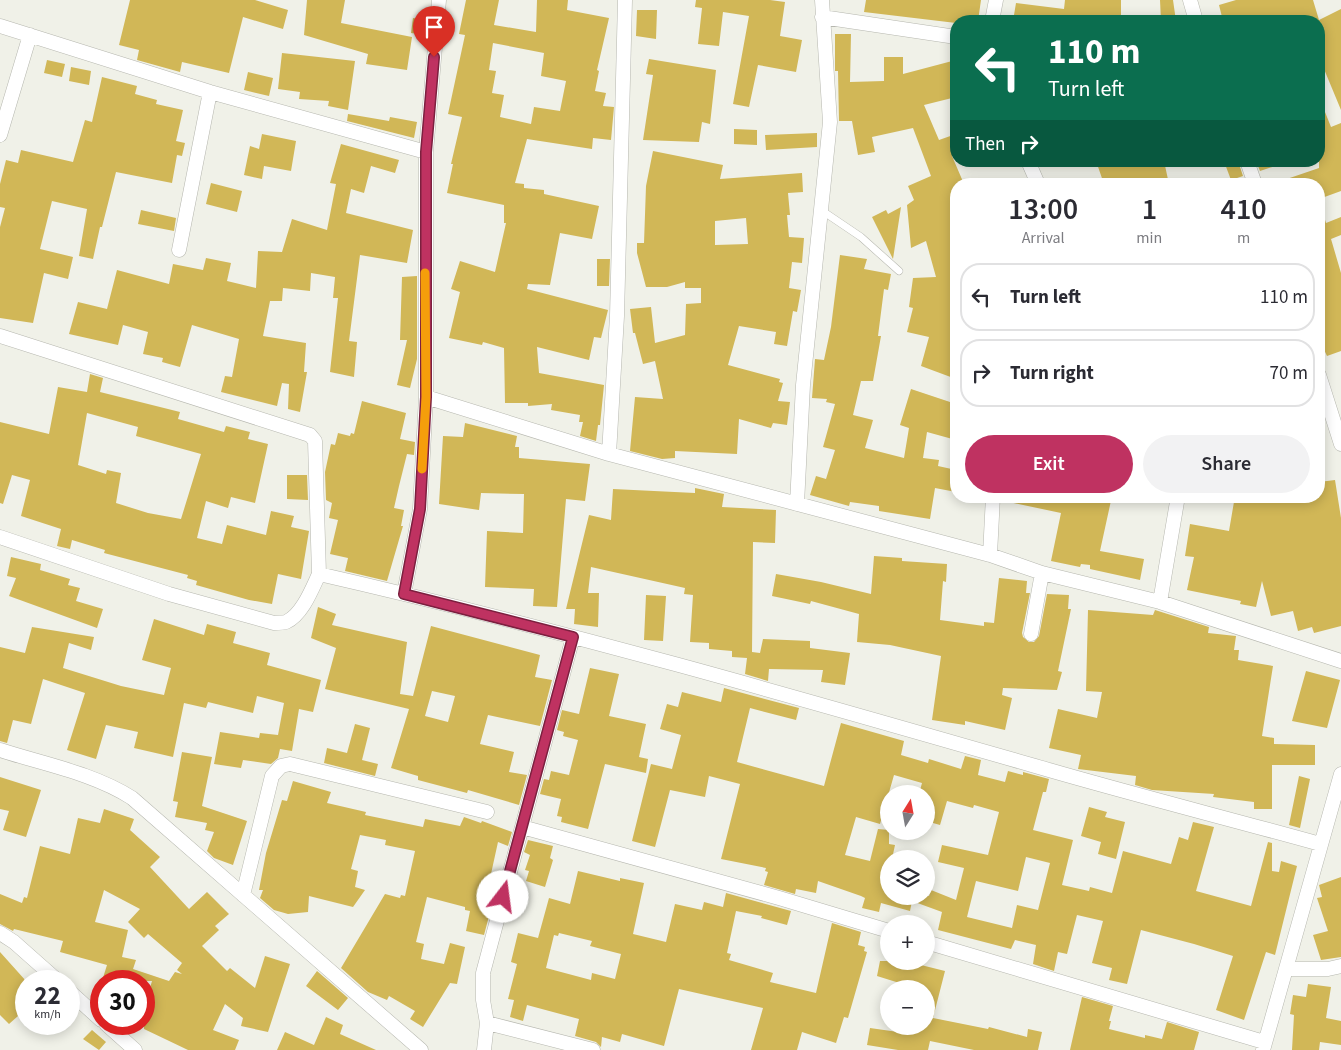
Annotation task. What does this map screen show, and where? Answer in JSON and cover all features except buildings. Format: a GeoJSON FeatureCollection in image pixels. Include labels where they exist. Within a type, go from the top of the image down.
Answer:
{"type":"FeatureCollection","features":[{"type":"Feature","properties":{"kind":"street"},"geometry":{"type":"LineString","coordinates":[[404,594],[420,509],[426,397],[426,152],[439,0]]}},
{"type":"Feature","properties":{"kind":"street"},"geometry":{"type":"LineString","coordinates":[[609,454],[617,316],[625,0]]}},
{"type":"Feature","properties":{"kind":"street"},"geometry":{"type":"LineString","coordinates":[[797,504],[803,385],[830,122],[822,0]]}},
{"type":"Feature","properties":{"kind":"street"},"geometry":{"type":"LineString","coordinates":[[993,15],[996,0]]}},
{"type":"Feature","properties":{"kind":"street"},"geometry":{"type":"LineString","coordinates":[[1190,0],[1194,15]]}},
{"type":"Feature","properties":{"kind":"street"},"geometry":{"type":"LineString","coordinates":[[822,18],[950,36]]}},
{"type":"Feature","properties":{"kind":"street"},"geometry":{"type":"LineString","coordinates":[[0,26],[210,92],[426,152]]}},
{"type":"Feature","properties":{"kind":"street"},"geometry":{"type":"LineString","coordinates":[[0,135],[30,35]]}},
{"type":"Feature","properties":{"kind":"street"},"geometry":{"type":"LineString","coordinates":[[179,250],[210,92]]}},
{"type":"Feature","properties":{"kind":"street"},"geometry":{"type":"LineString","coordinates":[[0,336],[310,435],[315,441],[319,574],[312,590],[297,613],[286,622],[274,623],[169,594],[1,541]]}},
{"type":"Feature","properties":{"kind":"street"},"geometry":{"type":"LineString","coordinates":[[1325,394],[1341,444]]}},
{"type":"Feature","properties":{"kind":"street"},"geometry":{"type":"LineString","coordinates":[[426,397],[609,454],[990,555],[1042,573],[1160,602],[1341,662]]}},
{"type":"Feature","properties":{"kind":"street"},"geometry":{"type":"LineString","coordinates":[[990,555],[993,503]]}},
{"type":"Feature","properties":{"kind":"street"},"geometry":{"type":"LineString","coordinates":[[1160,602],[1177,503]]}},
{"type":"Feature","properties":{"kind":"street"},"geometry":{"type":"LineString","coordinates":[[1032,634],[1042,573]]}},
{"type":"Feature","properties":{"kind":"street"},"geometry":{"type":"LineString","coordinates":[[319,574],[573,637],[852,712],[1051,771],[1320,844]]}},
{"type":"Feature","properties":{"kind":"street"},"geometry":{"type":"LineString","coordinates":[[484,1050],[487,1023],[483,1000],[483,973],[573,637]]}},
{"type":"Feature","properties":{"kind":"street"},"geometry":{"type":"LineString","coordinates":[[0,750],[117,789],[132,798],[420,1050]]}},
{"type":"Feature","properties":{"kind":"street"},"geometry":{"type":"LineString","coordinates":[[243,896],[272,776],[280,766],[290,764],[487,812]]}},
{"type":"Feature","properties":{"kind":"street"},"geometry":{"type":"LineString","coordinates":[[935,945],[1264,1046],[1341,774]]}},
{"type":"Feature","properties":{"kind":"street"},"geometry":{"type":"LineString","coordinates":[[522,827],[779,898],[880,928]]}},
{"type":"Feature","properties":{"kind":"street"},"geometry":{"type":"LineString","coordinates":[[0,933],[14,942],[46,970]]}},
{"type":"Feature","properties":{"kind":"street"},"geometry":{"type":"LineString","coordinates":[[1286,969],[1328,969],[1341,966]]}},
{"type":"Feature","properties":{"kind":"street"},"geometry":{"type":"LineString","coordinates":[[80,1000],[90,1010]]}},
{"type":"Feature","properties":{"kind":"street"},"geometry":{"type":"LineString","coordinates":[[487,1023],[593,1050]]}},
{"type":"Feature","properties":{"kind":"street"},"geometry":{"type":"LineString","coordinates":[[118,1035],[135,1050]]}},
{"type":"Feature","properties":{"kind":"lane"},"geometry":{"type":"LineString","coordinates":[[821,210],[861,237],[899,271]]}},
{"type":"Feature","properties":{"kind":"slow traffic"},"geometry":{"type":"LineString","coordinates":[[422,469],[426,397],[425,273]]}},
{"type":"Feature","properties":{"kind":"route"},"geometry":{"type":"LineString","coordinates":[[434,57],[426,152],[426,397],[420,509],[404,594],[573,637],[503,897]]}}]}
